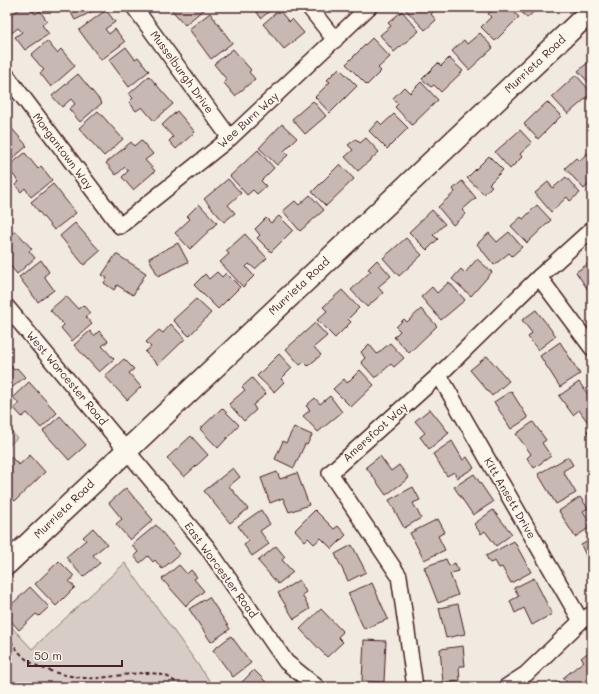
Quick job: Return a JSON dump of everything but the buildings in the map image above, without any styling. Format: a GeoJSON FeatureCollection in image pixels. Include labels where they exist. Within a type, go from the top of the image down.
{"type":"FeatureCollection","features":[{"type":"Feature","properties":{"kind":"main road","name":"Murrieta Road"},"geometry":{"type":"LineString","coordinates":[[7,564],[592,10]]}},
{"type":"Feature","properties":{"kind":"street","name":"Musselburgh Drive"},"geometry":{"type":"LineString","coordinates":[[134,7],[230,138]]}},
{"type":"Feature","properties":{"kind":"street"},"geometry":{"type":"LineString","coordinates":[[309,7],[335,40]]}},
{"type":"Feature","properties":{"kind":"street","name":"Wee Burn Way"},"geometry":{"type":"LineString","coordinates":[[120,226],[230,138],[369,7]]}},
{"type":"Feature","properties":{"kind":"street","name":"Morgantown Way"},"geometry":{"type":"LineString","coordinates":[[7,76],[120,226]]}},
{"type":"Feature","properties":{"kind":"street","name":"Amersfoot Way"},"geometry":{"type":"LineString","coordinates":[[415,687],[399,576],[330,473],[439,375],[539,277],[592,229]]}},
{"type":"Feature","properties":{"kind":"street"},"geometry":{"type":"LineString","coordinates":[[539,277],[592,348]]}},
{"type":"Feature","properties":{"kind":"street","name":"West Worcester Road"},"geometry":{"type":"LineString","coordinates":[[7,307],[127,449]]}},
{"type":"Feature","properties":{"kind":"street","name":"Kitt Ansett Drive"},"geometry":{"type":"LineString","coordinates":[[439,375],[587,618]]}},
{"type":"Feature","properties":{"kind":"street","name":"East Worcester Road"},"geometry":{"type":"LineString","coordinates":[[127,449],[207,547],[286,662],[317,687]]}},
{"type":"Feature","properties":{"kind":"street"},"geometry":{"type":"LineString","coordinates":[[506,687],[526,674],[587,618]]}},
{"type":"Feature","properties":{"kind":"path"},"geometry":{"type":"LineString","coordinates":[[7,635],[15,648],[26,659],[64,674],[86,678],[106,678],[130,673],[154,674],[167,677],[179,687]]}},
{"type":"Feature","properties":{"kind":"shaded area"},"geometry":{"type":"Polygon","coordinates":[[[7,426],[17,438],[7,447],[7,426]]]}},
{"type":"Feature","properties":{"kind":"shaded area"},"geometry":{"type":"Polygon","coordinates":[[[125,563],[214,687],[7,687],[7,622],[32,649],[125,563]]]}}]}
